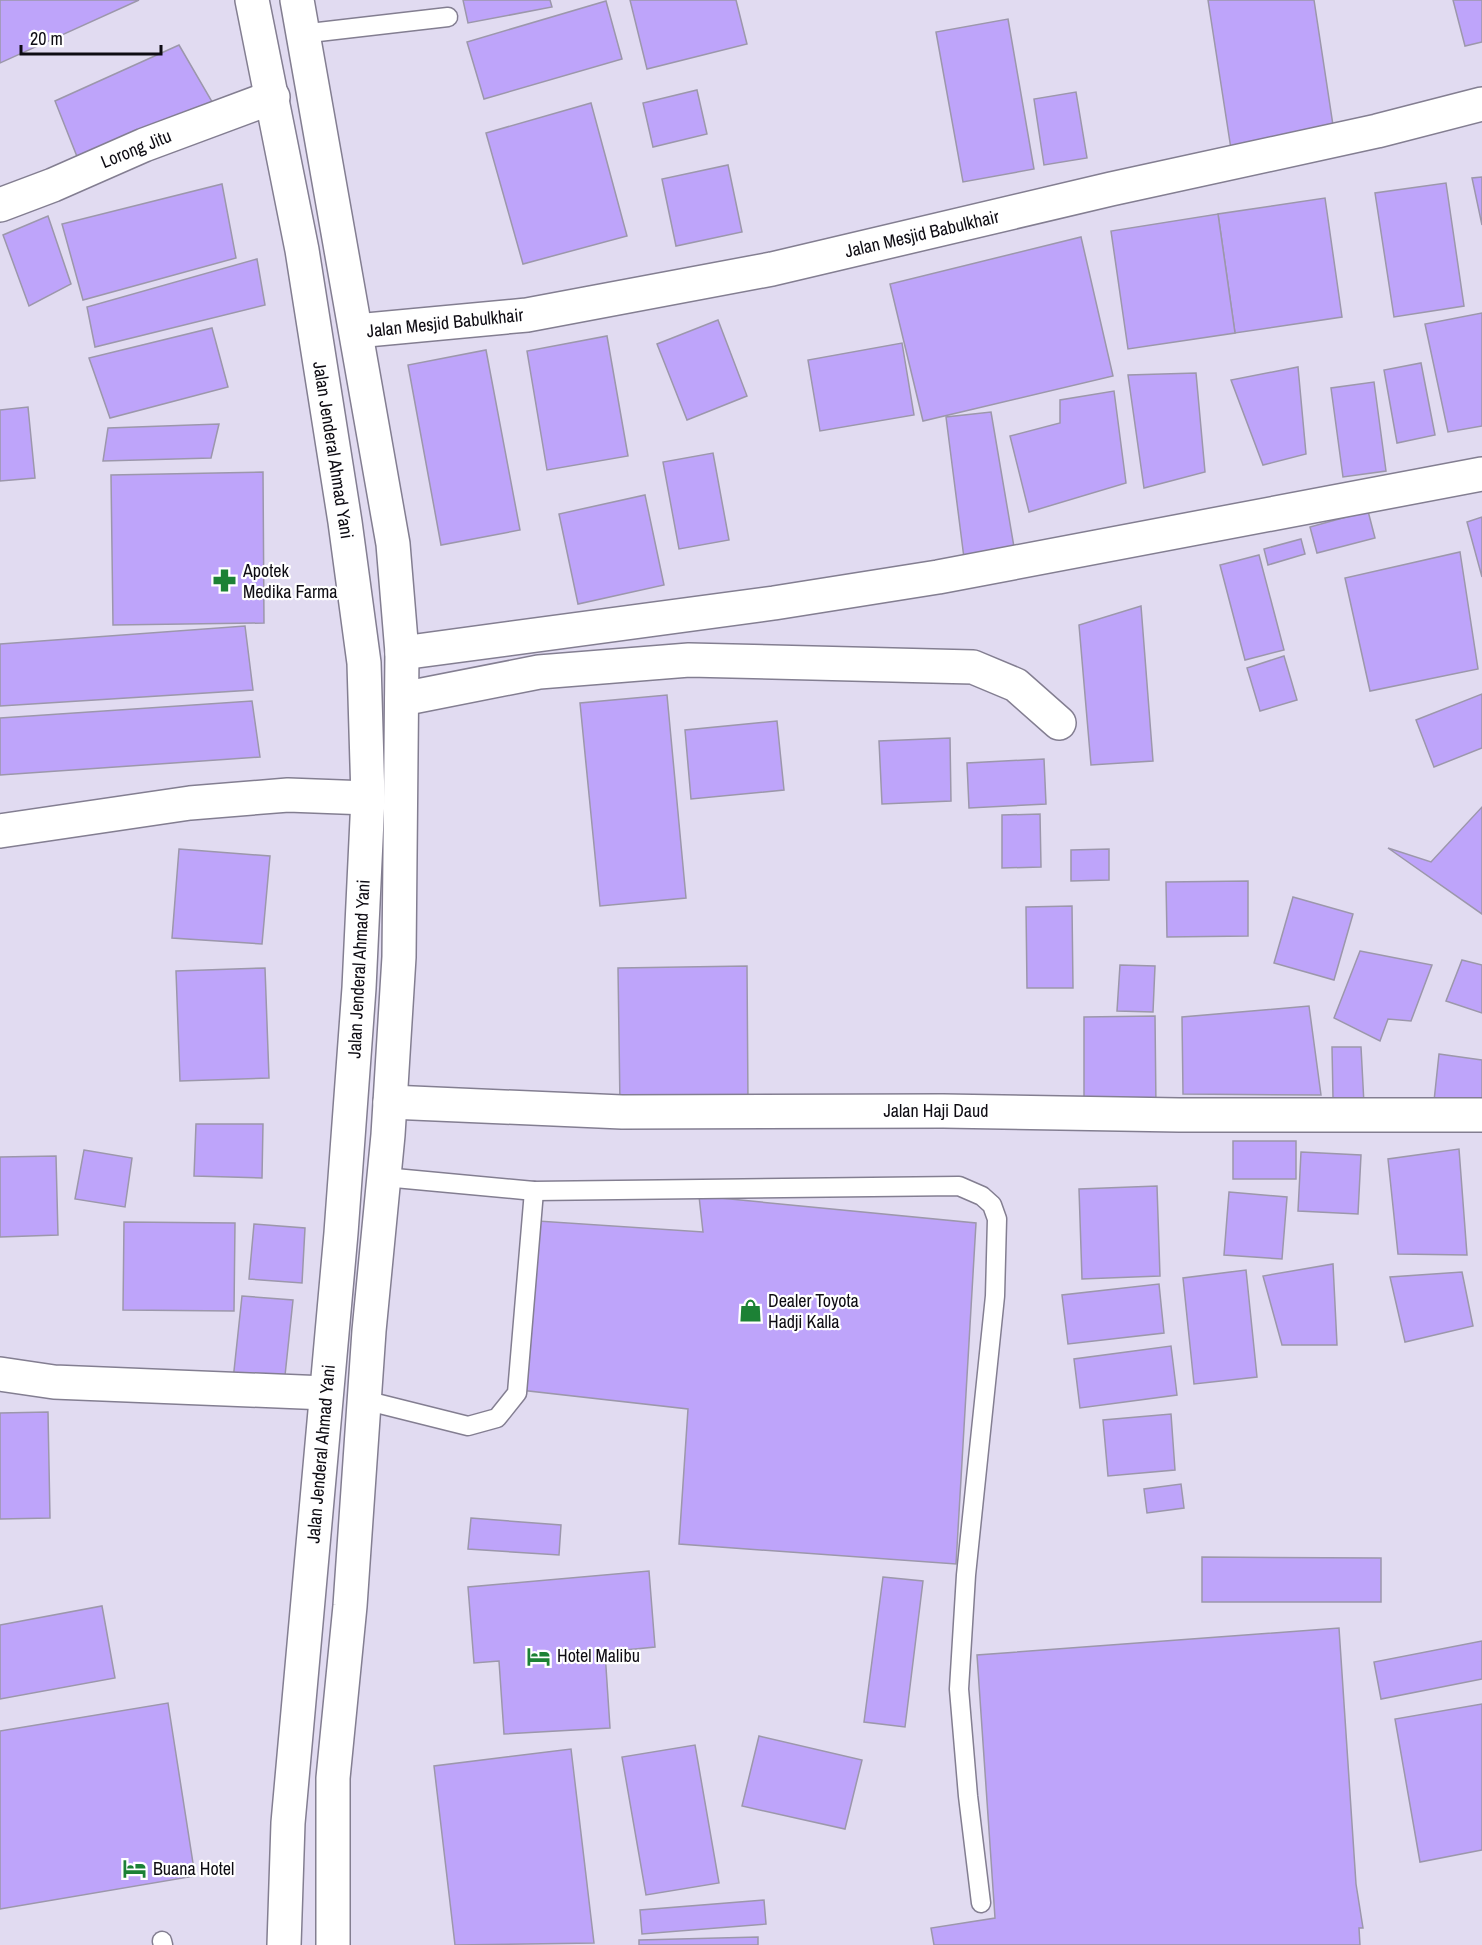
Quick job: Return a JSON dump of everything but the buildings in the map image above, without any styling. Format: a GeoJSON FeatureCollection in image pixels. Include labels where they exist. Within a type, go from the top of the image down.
{"type":"FeatureCollection","features":[{"type":"Feature","properties":{"kind":"main road","name":"Jalan Jenderal Ahmad Yani"},"geometry":{"type":"LineString","coordinates":[[252,0],[302,250],[345,522],[364,663],[368,798],[359,988],[341,1233],[288,1823],[284,1945]]}},
{"type":"Feature","properties":{"kind":"main road","name":"Jalan Jenderal Ahmad Yani"},"geometry":{"type":"LineString","coordinates":[[297,0],[301,34],[393,544],[402,653],[399,957],[390,1102],[364,1400],[350,1606],[333,1778],[333,1945]]}},
{"type":"Feature","properties":{"kind":"main road","name":"Lorong Jitu"},"geometry":{"type":"LineString","coordinates":[[0,205],[144,145],[273,96]]}},
{"type":"Feature","properties":{"kind":"main road","name":"Jalan Mesjid Babulkhair"},"geometry":{"type":"LineString","coordinates":[[356,331],[527,315],[772,269],[1111,189],[1377,131],[1482,104]]}},
{"type":"Feature","properties":{"kind":"main road"},"geometry":{"type":"LineString","coordinates":[[402,653],[774,603],[938,577],[1482,474]]}},
{"type":"Feature","properties":{"kind":"main road"},"geometry":{"type":"LineString","coordinates":[[402,699],[539,672],[690,660],[973,667],[1016,685],[1059,723]]}},
{"type":"Feature","properties":{"kind":"main road"},"geometry":{"type":"LineString","coordinates":[[0,831],[190,803],[288,795],[368,798]]}},
{"type":"Feature","properties":{"kind":"main road","name":"Jalan Haji Daud"},"geometry":{"type":"LineString","coordinates":[[390,1102],[622,1112],[943,1111],[1179,1115],[1482,1115]]}},
{"type":"Feature","properties":{"kind":"main road"},"geometry":{"type":"LineString","coordinates":[[341,1233],[378,1234]]}},
{"type":"Feature","properties":{"kind":"main road"},"geometry":{"type":"LineString","coordinates":[[0,1374],[54,1382],[326,1393]]}},
{"type":"Feature","properties":{"kind":"lane"},"geometry":{"type":"LineString","coordinates":[[301,34],[448,17]]}},
{"type":"Feature","properties":{"kind":"lane"},"geometry":{"type":"LineString","coordinates":[[384,1177],[534,1191],[959,1186],[982,1196],[992,1205],[997,1219],[995,1296],[966,1575],[959,1689],[968,1796],[981,1903]]}},
{"type":"Feature","properties":{"kind":"lane"},"geometry":{"type":"LineString","coordinates":[[364,1400],[468,1426],[497,1418],[517,1393],[534,1191]]}},
{"type":"Feature","properties":{"kind":"place","name":"Apotek Medika Farma"},"geometry":{"type":"Point","coordinates":[225,581]}},
{"type":"Feature","properties":{"kind":"place","name":"Dealer Toyota Hadji Kalla"},"geometry":{"type":"Point","coordinates":[750,1311]}},
{"type":"Feature","properties":{"kind":"place","name":"Hotel Malibu"},"geometry":{"type":"Point","coordinates":[539,1656]}},
{"type":"Feature","properties":{"kind":"place","name":"Buana Hotel"},"geometry":{"type":"Point","coordinates":[135,1869]}}]}
